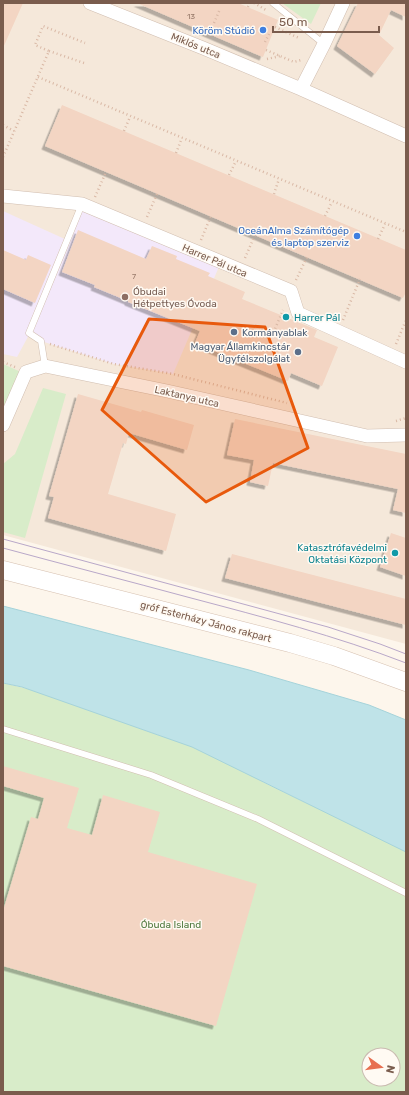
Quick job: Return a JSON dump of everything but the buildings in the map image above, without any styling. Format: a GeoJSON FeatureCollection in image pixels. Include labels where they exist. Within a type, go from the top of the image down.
{"type":"FeatureCollection","features":[{"type":"Feature","properties":{"kind":"main road","name":"gróf Esterházy János rakpart"},"geometry":{"type":"LineString","coordinates":[[3,570],[290,643],[334,656],[406,682]]}},
{"type":"Feature","properties":{"kind":"street","name":"Miklós utca"},"geometry":{"type":"LineString","coordinates":[[90,3],[301,89],[406,136]]}},
{"type":"Feature","properties":{"kind":"street"},"geometry":{"type":"LineString","coordinates":[[301,89],[324,44],[342,3]]}},
{"type":"Feature","properties":{"kind":"street","name":"Harrer Pál utca"},"geometry":{"type":"LineString","coordinates":[[3,196],[86,206],[142,229],[291,291],[298,313],[406,362]]}},
{"type":"Feature","properties":{"kind":"street","name":"Laktanya utca"},"geometry":{"type":"LineString","coordinates":[[3,424],[26,372],[45,366],[167,391],[367,436],[406,435]]}},
{"type":"Feature","properties":{"kind":"lane"},"geometry":{"type":"LineString","coordinates":[[273,3],[324,44]]}},
{"type":"Feature","properties":{"kind":"lane"},"geometry":{"type":"LineString","coordinates":[[45,366],[41,341],[30,333],[86,206]]}},
{"type":"Feature","properties":{"kind":"lane"},"geometry":{"type":"LineString","coordinates":[[3,729],[151,775],[258,819],[406,893]]}},
{"type":"Feature","properties":{"kind":"path"},"geometry":{"type":"LineString","coordinates":[[248,7],[250,3]]}},
{"type":"Feature","properties":{"kind":"path"},"geometry":{"type":"LineString","coordinates":[[214,23],[220,9]]}},
{"type":"Feature","properties":{"kind":"path"},"geometry":{"type":"LineString","coordinates":[[84,63],[35,45],[43,26],[85,43]]}},
{"type":"Feature","properties":{"kind":"path"},"geometry":{"type":"LineString","coordinates":[[275,27],[303,40]]}},
{"type":"Feature","properties":{"kind":"path"},"geometry":{"type":"LineString","coordinates":[[265,42],[270,32]]}},
{"type":"Feature","properties":{"kind":"path"},"geometry":{"type":"LineString","coordinates":[[266,50],[294,62],[302,59]]}},
{"type":"Feature","properties":{"kind":"path"},"geometry":{"type":"LineString","coordinates":[[3,157],[49,51]]}},
{"type":"Feature","properties":{"kind":"path"},"geometry":{"type":"LineString","coordinates":[[38,78],[406,232]]}},
{"type":"Feature","properties":{"kind":"path"},"geometry":{"type":"LineString","coordinates":[[124,131],[130,117]]}},
{"type":"Feature","properties":{"kind":"path"},"geometry":{"type":"LineString","coordinates":[[3,125],[14,130]]}},
{"type":"Feature","properties":{"kind":"path"},"geometry":{"type":"LineString","coordinates":[[176,153],[182,138]]}},
{"type":"Feature","properties":{"kind":"path"},"geometry":{"type":"LineString","coordinates":[[229,175],[236,161]]}},
{"type":"Feature","properties":{"kind":"path"},"geometry":{"type":"LineString","coordinates":[[86,206],[106,172]]}},
{"type":"Feature","properties":{"kind":"path"},"geometry":{"type":"LineString","coordinates":[[274,194],[279,179]]}},
{"type":"Feature","properties":{"kind":"path"},"geometry":{"type":"LineString","coordinates":[[142,229],[158,194]]}},
{"type":"Feature","properties":{"kind":"path"},"geometry":{"type":"LineString","coordinates":[[325,216],[332,202]]}},
{"type":"Feature","properties":{"kind":"path"},"geometry":{"type":"LineString","coordinates":[[195,251],[211,216]]}},
{"type":"Feature","properties":{"kind":"path"},"geometry":{"type":"LineString","coordinates":[[378,239],[385,224]]}},
{"type":"Feature","properties":{"kind":"path"},"geometry":{"type":"LineString","coordinates":[[240,270],[255,235]]}},
{"type":"Feature","properties":{"kind":"path"},"geometry":{"type":"LineString","coordinates":[[338,332],[360,280]]}},
{"type":"Feature","properties":{"kind":"path"},"geometry":{"type":"LineString","coordinates":[[391,355],[406,320]]}},
{"type":"Feature","properties":{"kind":"path"},"geometry":{"type":"LineString","coordinates":[[41,341],[114,364],[173,374],[288,403]]}},
{"type":"Feature","properties":{"kind":"path"},"geometry":{"type":"LineString","coordinates":[[393,421],[406,418]]}},
{"type":"Feature","properties":{"kind":"highlighted area"},"geometry":{"type":"Polygon","coordinates":[[[149,319],[265,327],[308,448],[206,502],[102,410],[149,319]]]}},
{"type":"Feature","properties":{"kind":"shaded area"},"geometry":{"type":"Polygon","coordinates":[[[3,3],[406,3],[406,644],[3,535],[3,3]]]}},
{"type":"Feature","properties":{"kind":"shaded area","name":"Óbudai Hétpettyes Óvoda"},"geometry":{"type":"Polygon","coordinates":[[[82,204],[221,262],[173,374],[114,364],[41,341],[30,333],[17,357],[3,354],[3,211],[67,240],[82,204]]]}},
{"type":"Feature","properties":{"kind":"green space"},"geometry":{"type":"Polygon","coordinates":[[[282,3],[321,3],[311,24],[282,3]]]}},
{"type":"Feature","properties":{"kind":"green space"},"geometry":{"type":"Polygon","coordinates":[[[3,364],[21,372],[3,411],[3,364]]]}},
{"type":"Feature","properties":{"kind":"green space"},"geometry":{"type":"Polygon","coordinates":[[[43,388],[66,394],[25,538],[3,532],[3,464],[15,454],[43,388]]]}},
{"type":"Feature","properties":{"kind":"green space","name":"Óbuda Island"},"geometry":{"type":"Polygon","coordinates":[[[3,683],[113,709],[136,727],[164,737],[194,740],[263,782],[304,802],[406,841],[406,1092],[3,1092],[3,683]]]}},
{"type":"Feature","properties":{"kind":"water"},"geometry":{"type":"Polygon","coordinates":[[[3,606],[249,670],[369,705],[406,720],[406,852],[192,747],[22,687],[3,683],[3,606]]]}},
{"type":"Feature","properties":{"kind":"tram line"},"geometry":{"type":"LineString","coordinates":[[3,539],[328,627],[406,654]]}},
{"type":"Feature","properties":{"kind":"tram line"},"geometry":{"type":"LineString","coordinates":[[3,548],[245,612],[353,644],[406,663]]}},
{"type":"Feature","properties":{"kind":"place","name":"Köröm Stúdió"},"geometry":{"type":"Point","coordinates":[263,30]}},
{"type":"Feature","properties":{"kind":"place","name":"OceánAlma Számítógép és laptop szerviz"},"geometry":{"type":"Point","coordinates":[357,236]}},
{"type":"Feature","properties":{"kind":"place","name":"Óbudai Hétpettyes Óvoda"},"geometry":{"type":"Point","coordinates":[125,297]}},
{"type":"Feature","properties":{"kind":"place","name":"Harrer Pál"},"geometry":{"type":"Point","coordinates":[286,317]}},
{"type":"Feature","properties":{"kind":"place","name":"Kormányablak"},"geometry":{"type":"Point","coordinates":[234,332]}},
{"type":"Feature","properties":{"kind":"place","name":"Magyar Államkincstár Ügyfélszolgálat"},"geometry":{"type":"Point","coordinates":[298,352]}},
{"type":"Feature","properties":{"kind":"place","name":"Katasztrófavédelmi Oktatási Központ"},"geometry":{"type":"Point","coordinates":[395,553]}}]}
